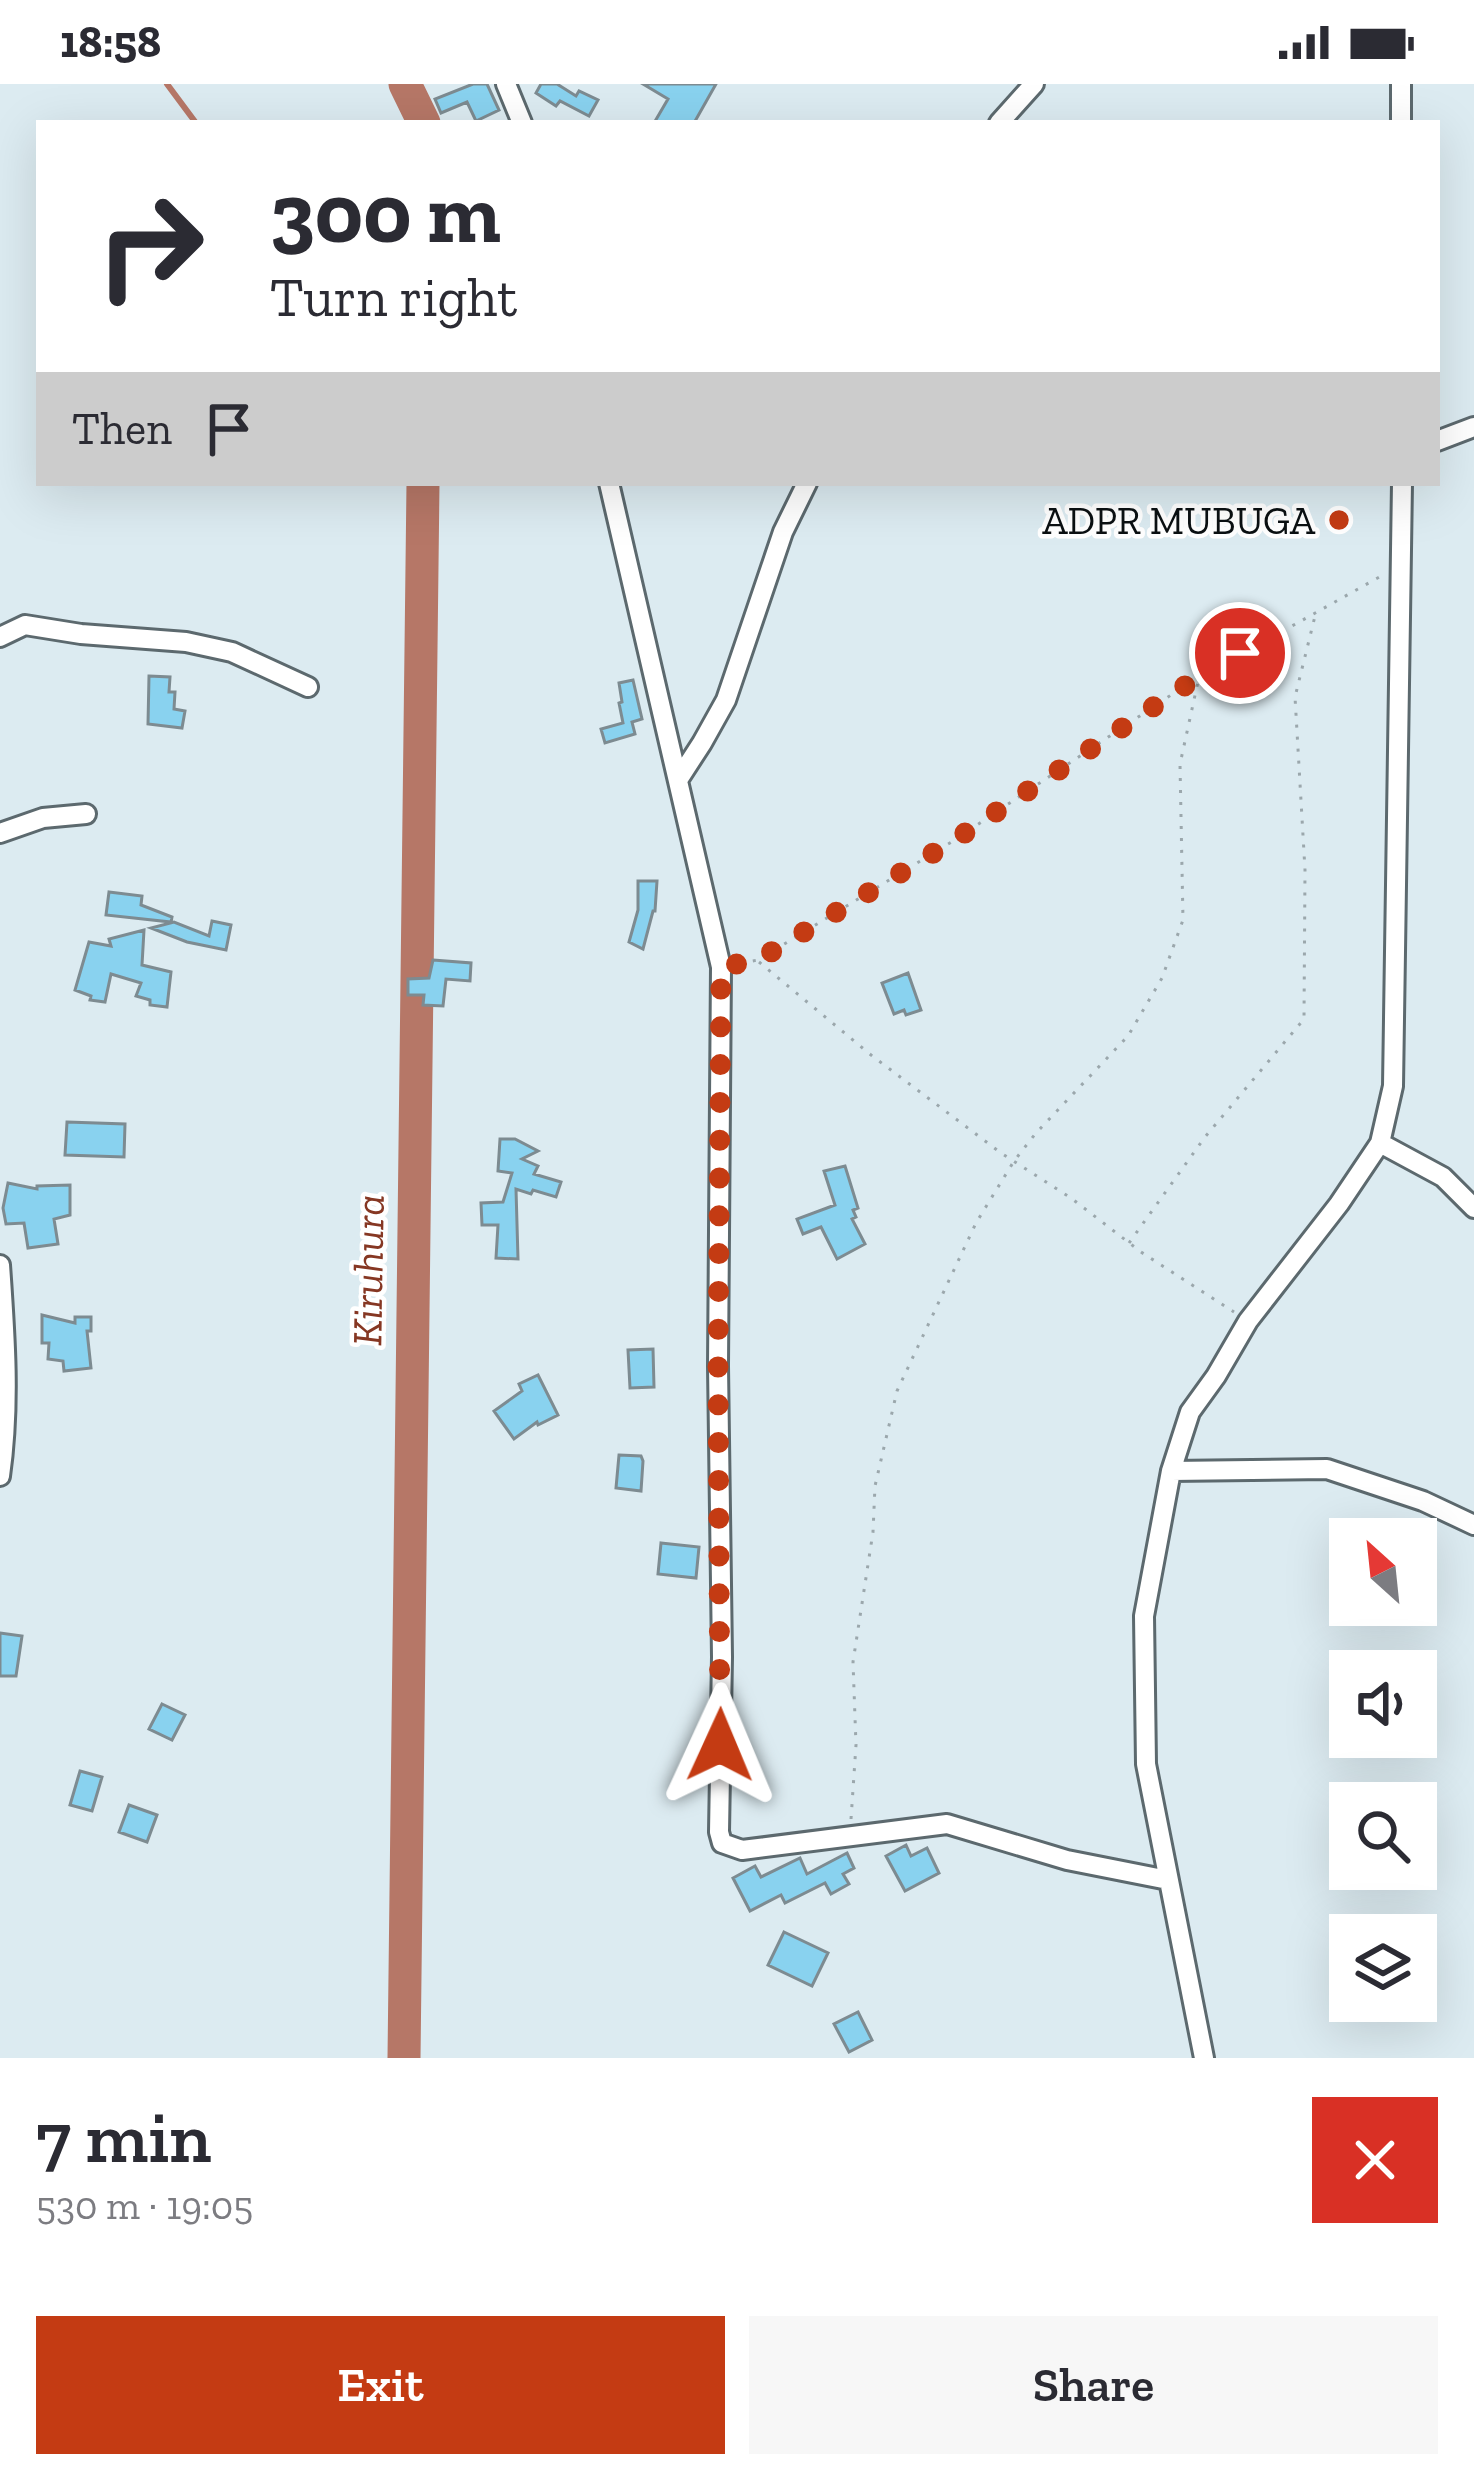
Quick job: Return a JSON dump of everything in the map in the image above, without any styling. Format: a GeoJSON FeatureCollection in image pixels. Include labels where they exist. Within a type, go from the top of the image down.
{"type":"FeatureCollection","features":[{"type":"Feature","properties":{"kind":"street"},"geometry":{"type":"LineString","coordinates":[[506,84],[521,120]]}},
{"type":"Feature","properties":{"kind":"street"},"geometry":{"type":"LineString","coordinates":[[1002,120],[1034,84]]}},
{"type":"Feature","properties":{"kind":"street"},"geometry":{"type":"LineString","coordinates":[[1400,84],[1401,120]]}},
{"type":"Feature","properties":{"kind":"street"},"geometry":{"type":"LineString","coordinates":[[1440,440],[1474,427]]}},
{"type":"Feature","properties":{"kind":"street"},"geometry":{"type":"LineString","coordinates":[[610,486],[721,967],[722,1843],[742,1850],[947,1824],[1067,1860],[1168,1880]]}},
{"type":"Feature","properties":{"kind":"street"},"geometry":{"type":"LineString","coordinates":[[678,780],[726,700],[783,532],[806,486]]}},
{"type":"Feature","properties":{"kind":"street"},"geometry":{"type":"LineString","coordinates":[[1204,2058],[1146,1763],[1144,1616],[1171,1471],[1190,1412],[1248,1321],[1380,1143],[1393,1085],[1402,486]]}},
{"type":"Feature","properties":{"kind":"street"},"geometry":{"type":"LineString","coordinates":[[0,637],[25,625],[186,642],[232,652],[308,687]]}},
{"type":"Feature","properties":{"kind":"street"},"geometry":{"type":"LineString","coordinates":[[0,833],[44,818],[86,814]]}},
{"type":"Feature","properties":{"kind":"street"},"geometry":{"type":"LineString","coordinates":[[1380,1143],[1442,1177],[1474,1208]]}},
{"type":"Feature","properties":{"kind":"street"},"geometry":{"type":"LineString","coordinates":[[0,1265],[6,1352],[0,1475]]}},
{"type":"Feature","properties":{"kind":"street"},"geometry":{"type":"LineString","coordinates":[[1171,1471],[1328,1469],[1424,1501],[1474,1525]]}},
{"type":"Feature","properties":{"kind":"path"},"geometry":{"type":"LineString","coordinates":[[721,967],[758,960],[953,841],[1199,677],[1400,566]]}},
{"type":"Feature","properties":{"kind":"path"},"geometry":{"type":"LineString","coordinates":[[1129,1243],[1205,1137],[1304,1019],[1306,870],[1294,697],[1316,610]]}},
{"type":"Feature","properties":{"kind":"path"},"geometry":{"type":"LineString","coordinates":[[850,1837],[856,1745],[853,1662],[873,1532],[875,1486],[897,1391],[976,1222],[1014,1161],[1128,1036],[1162,978],[1183,920],[1180,764],[1199,677]]}},
{"type":"Feature","properties":{"kind":"path"},"geometry":{"type":"LineString","coordinates":[[758,960],[871,1055],[1014,1161],[1248,1321]]}},
{"type":"Feature","properties":{"kind":"building"},"geometry":{"type":"Polygon","coordinates":[[[473,84],[487,84],[499,110],[476,120],[467,102],[441,113],[435,99],[473,84]]]}},
{"type":"Feature","properties":{"kind":"building"},"geometry":{"type":"Polygon","coordinates":[[[541,84],[557,84],[576,96],[579,91],[598,100],[589,116],[560,101],[556,106],[536,93],[541,84]]]}},
{"type":"Feature","properties":{"kind":"building"},"geometry":{"type":"Polygon","coordinates":[[[643,84],[716,84],[696,120],[656,120],[668,99],[643,84]]]}},
{"type":"Feature","properties":{"kind":"building"},"geometry":{"type":"Polygon","coordinates":[[[149,676],[170,677],[174,709],[185,711],[182,728],[148,724],[149,676]]]}},
{"type":"Feature","properties":{"kind":"building"},"geometry":{"type":"Polygon","coordinates":[[[633,680],[642,719],[632,722],[635,734],[605,743],[601,729],[623,723],[619,683],[633,680]]]}},
{"type":"Feature","properties":{"kind":"building"},"geometry":{"type":"Polygon","coordinates":[[[638,881],[657,881],[655,911],[643,949],[629,942],[638,910],[638,881]]]}},
{"type":"Feature","properties":{"kind":"building"},"geometry":{"type":"Polygon","coordinates":[[[109,892],[142,896],[141,905],[172,917],[171,922],[106,915],[109,892]]]}},
{"type":"Feature","properties":{"kind":"building"},"geometry":{"type":"Polygon","coordinates":[[[212,921],[231,925],[226,950],[151,928],[174,922],[209,936],[212,921]]]}},
{"type":"Feature","properties":{"kind":"building"},"geometry":{"type":"Polygon","coordinates":[[[144,930],[142,965],[171,972],[167,1007],[150,1005],[150,1000],[136,996],[141,983],[111,974],[105,1002],[90,1000],[91,996],[75,990],[89,942],[111,946],[109,939],[144,930]]]}},
{"type":"Feature","properties":{"kind":"building"},"geometry":{"type":"Polygon","coordinates":[[[433,960],[471,963],[470,981],[446,979],[443,1006],[423,1005],[424,995],[408,995],[408,979],[429,978],[433,960]]]}},
{"type":"Feature","properties":{"kind":"building"},"geometry":{"type":"Polygon","coordinates":[[[908,973],[921,1010],[894,1014],[882,983],[908,973]]]}},
{"type":"Feature","properties":{"kind":"building"},"geometry":{"type":"Polygon","coordinates":[[[67,1122],[125,1124],[124,1157],[65,1155],[67,1122]]]}},
{"type":"Feature","properties":{"kind":"building"},"geometry":{"type":"Polygon","coordinates":[[[500,1139],[515,1139],[538,1151],[522,1159],[538,1166],[534,1174],[561,1182],[556,1197],[516,1189],[518,1259],[496,1258],[498,1225],[482,1225],[481,1203],[503,1202],[512,1173],[498,1171],[500,1139]]]}},
{"type":"Feature","properties":{"kind":"building"},"geometry":{"type":"Polygon","coordinates":[[[845,1166],[858,1208],[852,1219],[865,1244],[837,1259],[821,1227],[803,1234],[797,1219],[835,1205],[824,1171],[845,1166]]]}},
{"type":"Feature","properties":{"kind":"building"},"geometry":{"type":"Polygon","coordinates":[[[8,1183],[37,1189],[70,1185],[70,1215],[54,1219],[58,1244],[28,1248],[24,1223],[6,1224],[3,1208],[8,1183]]]}},
{"type":"Feature","properties":{"kind":"building"},"geometry":{"type":"Polygon","coordinates":[[[42,1315],[75,1323],[75,1317],[91,1317],[91,1331],[87,1331],[91,1368],[64,1371],[63,1361],[48,1359],[49,1343],[42,1343],[42,1315]]]}},
{"type":"Feature","properties":{"kind":"building"},"geometry":{"type":"Polygon","coordinates":[[[653,1349],[654,1387],[630,1388],[628,1350],[653,1349]]]}},
{"type":"Feature","properties":{"kind":"building"},"geometry":{"type":"Polygon","coordinates":[[[538,1375],[558,1415],[537,1422],[514,1439],[494,1411],[522,1391],[519,1384],[538,1375]]]}},
{"type":"Feature","properties":{"kind":"building"},"geometry":{"type":"Polygon","coordinates":[[[619,1455],[641,1456],[641,1491],[616,1488],[619,1455]]]}},
{"type":"Feature","properties":{"kind":"building"},"geometry":{"type":"Polygon","coordinates":[[[661,1543],[699,1547],[696,1578],[658,1574],[661,1543]]]}},
{"type":"Feature","properties":{"kind":"building"},"geometry":{"type":"Polygon","coordinates":[[[0,1633],[22,1636],[16,1676],[0,1676],[0,1633]]]}},
{"type":"Feature","properties":{"kind":"building"},"geometry":{"type":"Polygon","coordinates":[[[162,1704],[185,1715],[172,1740],[149,1729],[162,1704]]]}},
{"type":"Feature","properties":{"kind":"building"},"geometry":{"type":"Polygon","coordinates":[[[80,1771],[102,1777],[92,1811],[70,1805],[80,1771]]]}},
{"type":"Feature","properties":{"kind":"building"},"geometry":{"type":"Polygon","coordinates":[[[129,1805],[157,1815],[147,1842],[119,1832],[129,1805]]]}},
{"type":"Feature","properties":{"kind":"building"},"geometry":{"type":"Polygon","coordinates":[[[906,1845],[911,1856],[927,1848],[939,1873],[905,1891],[886,1856],[906,1845]]]}},
{"type":"Feature","properties":{"kind":"building"},"geometry":{"type":"Polygon","coordinates":[[[847,1853],[854,1868],[843,1874],[849,1884],[831,1894],[825,1883],[785,1903],[781,1895],[750,1911],[733,1878],[755,1866],[761,1877],[800,1858],[807,1874],[847,1853]]]}},
{"type":"Feature","properties":{"kind":"building"},"geometry":{"type":"Polygon","coordinates":[[[784,1932],[828,1953],[812,1986],[768,1965],[784,1932]]]}},
{"type":"Feature","properties":{"kind":"building"},"geometry":{"type":"Polygon","coordinates":[[[858,2012],[872,2040],[849,2052],[834,2024],[858,2012]]]}},
{"type":"Feature","properties":{"kind":"waterway"},"geometry":{"type":"LineString","coordinates":[[167,84],[194,120]]}},
{"type":"Feature","properties":{"kind":"waterway","name":"Kiruhura"},"geometry":{"type":"LineString","coordinates":[[405,84],[423,120]]}},
{"type":"Feature","properties":{"kind":"waterway","name":"Kiruhura"},"geometry":{"type":"LineString","coordinates":[[404,2058],[423,486]]}},
{"type":"Feature","properties":{"kind":"place","name":"ADPR MUBUGA"},"geometry":{"type":"Point","coordinates":[1339,520]}},
{"type":"Feature","properties":{"kind":"route"},"geometry":{"type":"LineString","coordinates":[[720,1745],[721,967],[758,960],[953,841],[1240,653]]}}]}
